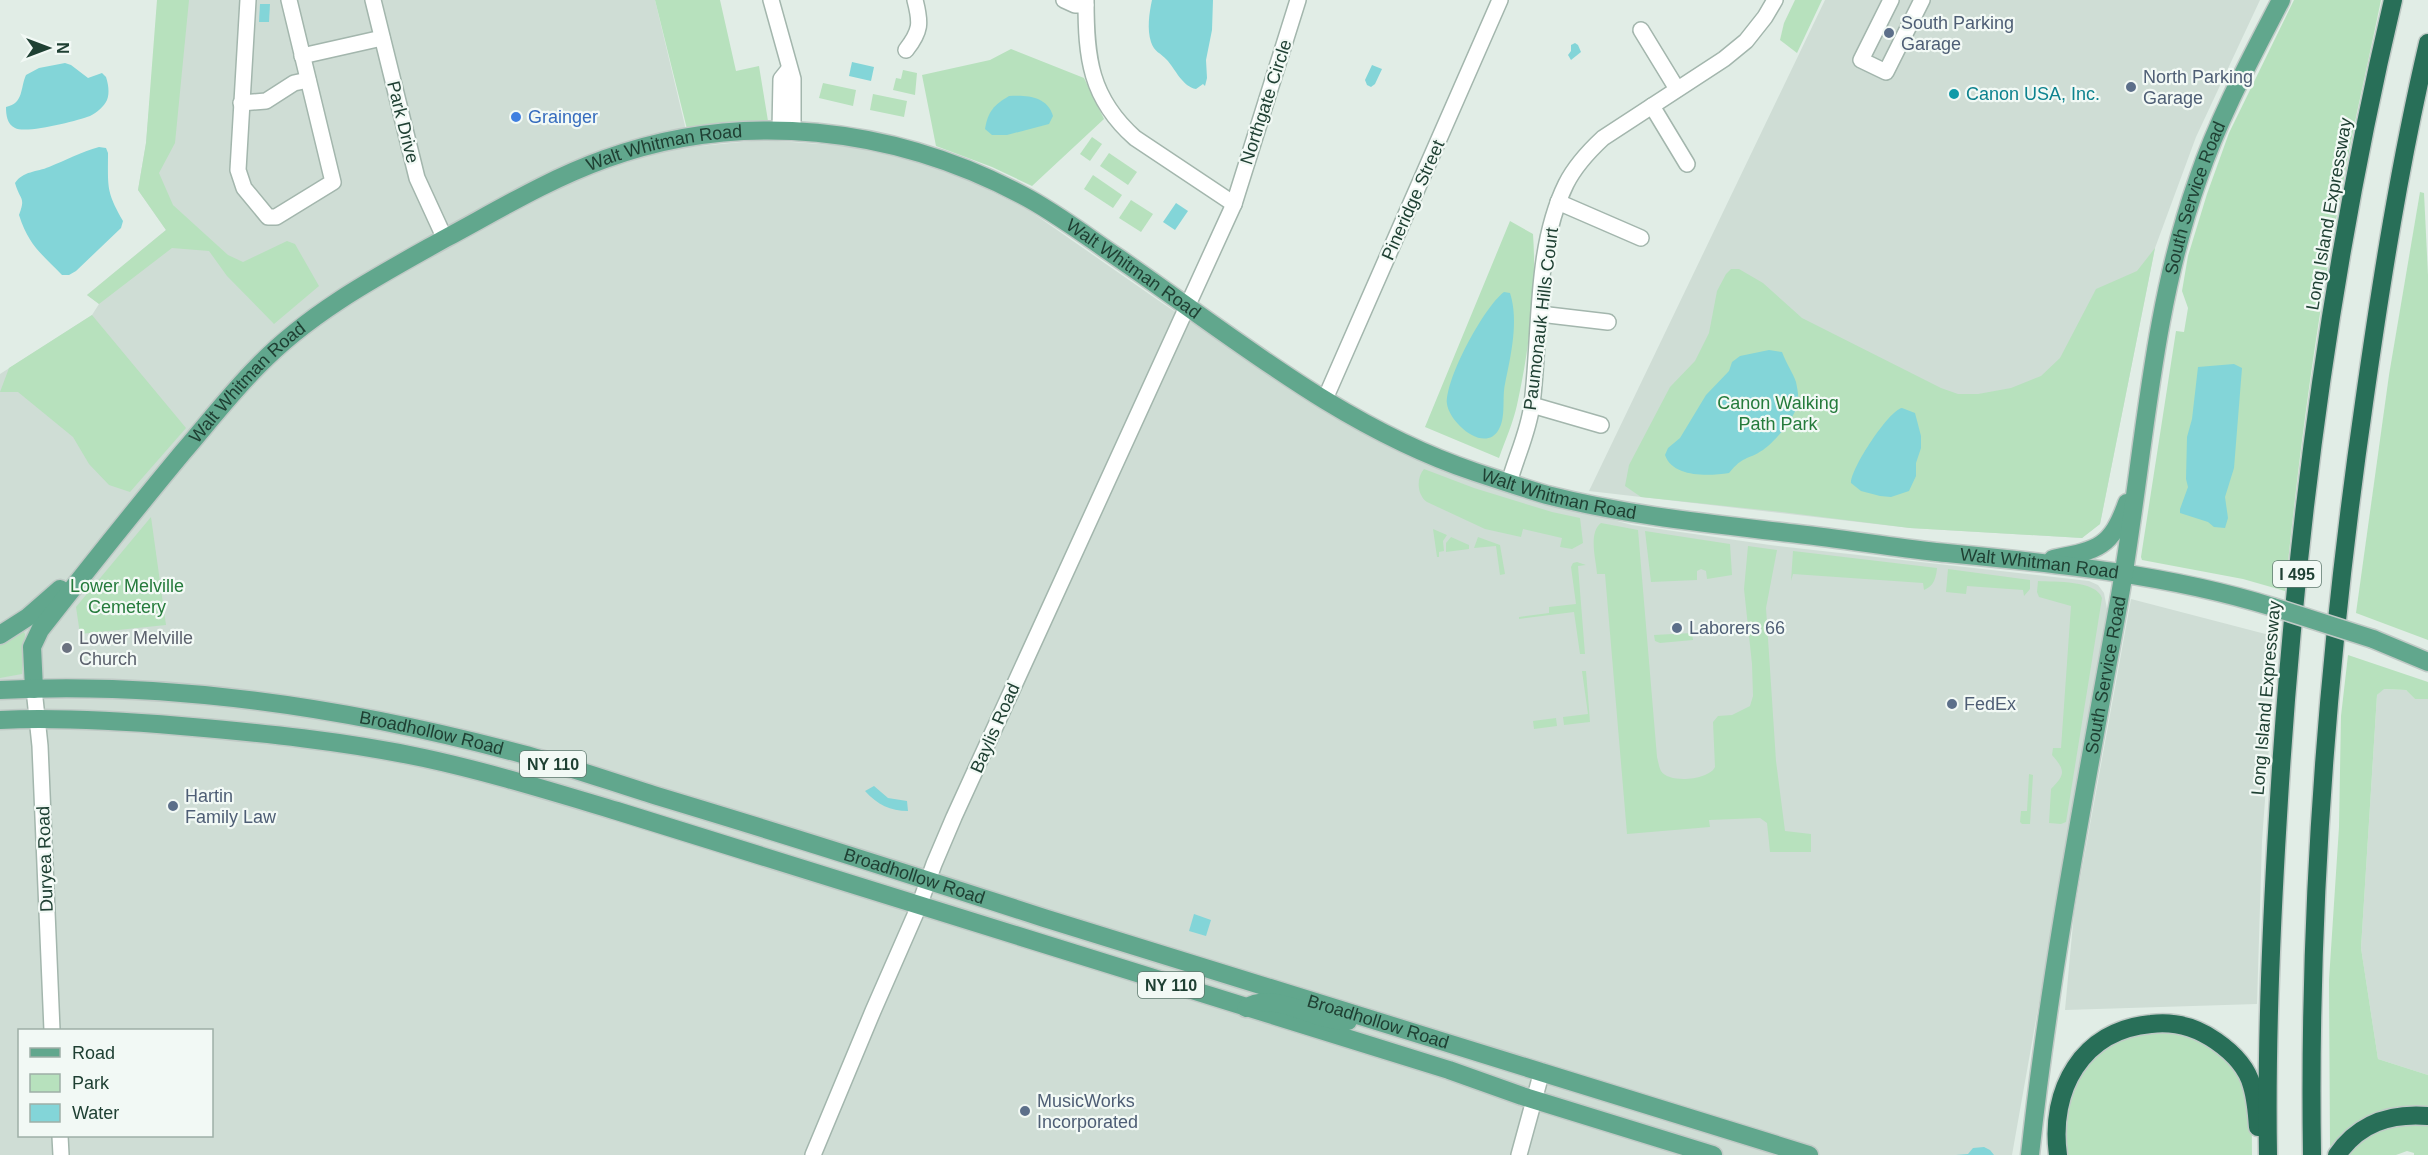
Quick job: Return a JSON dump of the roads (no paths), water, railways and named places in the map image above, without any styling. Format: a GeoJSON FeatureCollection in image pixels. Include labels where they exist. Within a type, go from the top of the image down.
{"type":"FeatureCollection","features":[{"type":"Feature","properties":{"kind":"highway","name":"Long Island Expressway"},"geometry":{"type":"LineString","coordinates":[[2268,1155],[2269,1010],[2274,874],[2295,591],[2330,326],[2393,0]]}},
{"type":"Feature","properties":{"kind":"highway","name":"I 495"},"geometry":{"type":"LineString","coordinates":[[2312,1155],[2313,1011],[2318,877],[2326,734],[2339,595],[2374,333],[2428,43]]}},
{"type":"Feature","properties":{"kind":"highway"},"geometry":{"type":"LineString","coordinates":[[2058,1155],[2056,1140],[2058,1110],[2067,1080],[2081,1058],[2100,1041],[2120,1030],[2139,1025],[2162,1023],[2182,1025],[2205,1033],[2228,1049],[2242,1065],[2252,1085],[2260,1155]]}},
{"type":"Feature","properties":{"kind":"highway"},"geometry":{"type":"LineString","coordinates":[[2337,1155],[2347,1142],[2363,1128],[2383,1118],[2407,1114],[2428,1116]]}},
{"type":"Feature","properties":{"kind":"main road","name":"South Service Road"},"geometry":{"type":"LineString","coordinates":[[2030,1155],[2035,1103],[2071,871],[2123,574],[2155,360],[2170,284],[2198,178],[2220,126],[2281,0]]}},
{"type":"Feature","properties":{"kind":"main road","name":"Walt Whitman Road"},"geometry":{"type":"LineString","coordinates":[[34,688],[32,647],[34,639],[86,571],[224,404],[265,359],[313,318],[346,296],[445,239],[564,176],[629,151],[692,137],[786,130],[847,135],[890,143],[971,169],[1045,209],[1265,361],[1325,399],[1393,438],[1458,466],[1509,483],[1593,505],[1706,524],[2036,562],[2123,574],[2219,592],[2373,639],[2428,662]]}},
{"type":"Feature","properties":{"kind":"main road"},"geometry":{"type":"LineString","coordinates":[[2036,562],[2095,549],[2113,535],[2139,467]]}},
{"type":"Feature","properties":{"kind":"main road"},"geometry":{"type":"LineString","coordinates":[[0,635],[28,617],[68,582],[86,571]]}},
{"type":"Feature","properties":{"kind":"main road","name":"Broadhollow Road"},"geometry":{"type":"LineString","coordinates":[[0,690],[34,688],[167,693],[243,700],[336,713],[525,755],[1115,940],[1279,989],[1365,1019],[1542,1071],[1809,1155]]}},
{"type":"Feature","properties":{"kind":"main road","name":"Broadhollow Road"},"geometry":{"type":"LineString","coordinates":[[0,720],[116,721],[251,732],[423,758],[572,797],[1449,1070],[1713,1155]]}},
{"type":"Feature","properties":{"kind":"main road"},"geometry":{"type":"LineString","coordinates":[[1246,1008],[1259,1002],[1266,1002],[1327,1019],[1345,1022],[1365,1019]]}},
{"type":"Feature","properties":{"kind":"main road"},"geometry":{"type":"LineString","coordinates":[[2021,1155],[2035,1103]]}},
{"type":"Feature","properties":{"kind":"street"},"geometry":{"type":"LineString","coordinates":[[248,0],[238,170],[244,188],[268,217],[276,217],[333,183],[289,0]]}},
{"type":"Feature","properties":{"kind":"street","name":"Park Drive"},"geometry":{"type":"LineString","coordinates":[[373,0],[417,178],[445,239]]}},
{"type":"Feature","properties":{"kind":"street"},"geometry":{"type":"LineString","coordinates":[[771,0],[795,89],[786,130]]}},
{"type":"Feature","properties":{"kind":"street"},"geometry":{"type":"LineString","coordinates":[[906,50],[916,37],[920,18],[915,0]]}},
{"type":"Feature","properties":{"kind":"street"},"geometry":{"type":"LineString","coordinates":[[1064,0],[1075,5],[1086,2],[1087,54],[1092,75],[1107,107],[1136,138],[1234,204]]}},
{"type":"Feature","properties":{"kind":"street","name":"Northgate Circle"},"geometry":{"type":"LineString","coordinates":[[1187,306],[1234,204],[1298,0]]}},
{"type":"Feature","properties":{"kind":"street","name":"Pineridge Street"},"geometry":{"type":"LineString","coordinates":[[1325,399],[1500,0]]}},
{"type":"Feature","properties":{"kind":"street","name":"Paumonauk Hills Court"},"geometry":{"type":"LineString","coordinates":[[1509,483],[1532,405],[1551,225],[1567,182],[1587,154],[1603,138],[1724,59],[1746,41],[1775,0]]}},
{"type":"Feature","properties":{"kind":"street"},"geometry":{"type":"LineString","coordinates":[[1891,0],[1862,60],[1886,72],[1922,0]]}},
{"type":"Feature","properties":{"kind":"street"},"geometry":{"type":"LineString","coordinates":[[1641,30],[1677,89]]}},
{"type":"Feature","properties":{"kind":"street"},"geometry":{"type":"LineString","coordinates":[[301,52],[381,33]]}},
{"type":"Feature","properties":{"kind":"street"},"geometry":{"type":"LineString","coordinates":[[241,103],[266,101],[294,83],[308,80]]}},
{"type":"Feature","properties":{"kind":"street"},"geometry":{"type":"LineString","coordinates":[[1652,106],[1688,164]]}},
{"type":"Feature","properties":{"kind":"street"},"geometry":{"type":"LineString","coordinates":[[1558,202],[1641,238]]}},
{"type":"Feature","properties":{"kind":"street","name":"Baylis Road"},"geometry":{"type":"LineString","coordinates":[[813,1155],[920,906],[928,880],[954,817],[1187,306]]}},
{"type":"Feature","properties":{"kind":"street"},"geometry":{"type":"LineString","coordinates":[[1540,314],[1608,322]]}},
{"type":"Feature","properties":{"kind":"street"},"geometry":{"type":"LineString","coordinates":[[1532,405],[1601,425]]}},
{"type":"Feature","properties":{"kind":"street","name":"Duryea Road"},"geometry":{"type":"LineString","coordinates":[[34,688],[45,856],[52,1029]]}},
{"type":"Feature","properties":{"kind":"street"},"geometry":{"type":"LineString","coordinates":[[1519,1155],[1542,1071]]}},
{"type":"Feature","properties":{"kind":"street"},"geometry":{"type":"LineString","coordinates":[[60,1137],[61,1155]]}},
{"type":"Feature","properties":{"kind":"water"},"geometry":{"type":"Polygon","coordinates":[[[1152,0],[1213,0],[1205,86],[1203,84],[1196,89],[1191,88],[1154,48],[1149,27],[1152,0]]]}},
{"type":"Feature","properties":{"kind":"water"},"geometry":{"type":"Polygon","coordinates":[[[260,4],[270,4],[269,22],[259,22],[260,4]]]}},
{"type":"Feature","properties":{"kind":"water"},"geometry":{"type":"Polygon","coordinates":[[[1575,43],[1581,52],[1571,60],[1568,55],[1571,45],[1575,43]]]}},
{"type":"Feature","properties":{"kind":"water"},"geometry":{"type":"Polygon","coordinates":[[[852,62],[874,67],[871,81],[849,76],[852,62]]]}},
{"type":"Feature","properties":{"kind":"water"},"geometry":{"type":"Polygon","coordinates":[[[65,63],[88,78],[102,73],[106,77],[108,94],[104,105],[90,116],[63,124],[30,129],[12,126],[6,113],[6,107],[19,99],[26,75],[39,68],[65,63]]]}},
{"type":"Feature","properties":{"kind":"water"},"geometry":{"type":"Polygon","coordinates":[[[1372,65],[1382,69],[1375,84],[1371,87],[1365,80],[1372,65]]]}},
{"type":"Feature","properties":{"kind":"water"},"geometry":{"type":"Polygon","coordinates":[[[1009,96],[1036,98],[1046,104],[1053,116],[1049,124],[1007,135],[992,135],[985,129],[990,113],[1009,96]]]}},
{"type":"Feature","properties":{"kind":"water"},"geometry":{"type":"Polygon","coordinates":[[[99,147],[106,148],[108,153],[109,189],[113,203],[123,221],[121,228],[76,271],[69,275],[62,275],[36,248],[27,234],[19,215],[22,201],[15,183],[26,174],[99,147]]]}},
{"type":"Feature","properties":{"kind":"water"},"geometry":{"type":"Polygon","coordinates":[[[1176,203],[1188,211],[1175,230],[1163,222],[1176,203]]]}},
{"type":"Feature","properties":{"kind":"water"},"geometry":{"type":"Polygon","coordinates":[[[1504,292],[1510,293],[1513,304],[1513,338],[1504,389],[1501,424],[1493,436],[1485,439],[1469,433],[1454,419],[1447,404],[1448,393],[1467,344],[1486,312],[1504,292]]]}},
{"type":"Feature","properties":{"kind":"water"},"geometry":{"type":"Polygon","coordinates":[[[1769,350],[1782,352],[1795,379],[1797,407],[1785,428],[1768,446],[1742,461],[1729,473],[1702,475],[1683,472],[1676,468],[1665,455],[1668,448],[1680,438],[1706,395],[1729,371],[1732,362],[1740,356],[1769,350]]]}},
{"type":"Feature","properties":{"kind":"water"},"geometry":{"type":"Polygon","coordinates":[[[2234,364],[2242,368],[2234,468],[2225,497],[2228,518],[2225,528],[2214,527],[2208,522],[2180,513],[2180,509],[2188,487],[2186,479],[2187,437],[2192,419],[2198,367],[2234,364]]]}},
{"type":"Feature","properties":{"kind":"water"},"geometry":{"type":"Polygon","coordinates":[[[1902,408],[1915,413],[1921,436],[1916,476],[1909,491],[1891,497],[1861,491],[1851,483],[1857,465],[1880,429],[1896,411],[1902,408]]]}},
{"type":"Feature","properties":{"kind":"water"},"geometry":{"type":"Polygon","coordinates":[[[874,786],[888,798],[907,801],[908,811],[890,808],[875,800],[865,791],[874,786]]]}},
{"type":"Feature","properties":{"kind":"water"},"geometry":{"type":"Polygon","coordinates":[[[1194,914],[1211,920],[1206,936],[1189,931],[1194,914]]]}},
{"type":"Feature","properties":{"kind":"water"},"geometry":{"type":"Polygon","coordinates":[[[1984,1147],[1994,1155],[1956,1155],[1968,1154],[1973,1148],[1984,1147]]]}},
{"type":"Feature","properties":{"kind":"place","name":"South Parking Garage"},"geometry":{"type":"Point","coordinates":[1889,33]}},
{"type":"Feature","properties":{"kind":"place","name":"North Parking Garage"},"geometry":{"type":"Point","coordinates":[2131,87]}},
{"type":"Feature","properties":{"kind":"place","name":"Canon USA, Inc."},"geometry":{"type":"Point","coordinates":[1954,94]}},
{"type":"Feature","properties":{"kind":"place","name":"Grainger"},"geometry":{"type":"Point","coordinates":[516,117]}},
{"type":"Feature","properties":{"kind":"place","name":"Laborers 66"},"geometry":{"type":"Point","coordinates":[1677,628]}},
{"type":"Feature","properties":{"kind":"place","name":"Lower Melville Church"},"geometry":{"type":"Point","coordinates":[67,648]}},
{"type":"Feature","properties":{"kind":"place","name":"FedEx"},"geometry":{"type":"Point","coordinates":[1952,704]}},
{"type":"Feature","properties":{"kind":"place","name":"Hartin Family Law"},"geometry":{"type":"Point","coordinates":[173,806]}},
{"type":"Feature","properties":{"kind":"place","name":"MusicWorks Incorporated"},"geometry":{"type":"Point","coordinates":[1025,1111]}},
{"type":"Feature","properties":{"kind":"park label","name":"Canon Walking Path Park"},"geometry":{"type":"Point","coordinates":[1778,413]}},
{"type":"Feature","properties":{"kind":"park label","name":"Lower Melville Cemetery"},"geometry":{"type":"Point","coordinates":[127,596]}}]}
